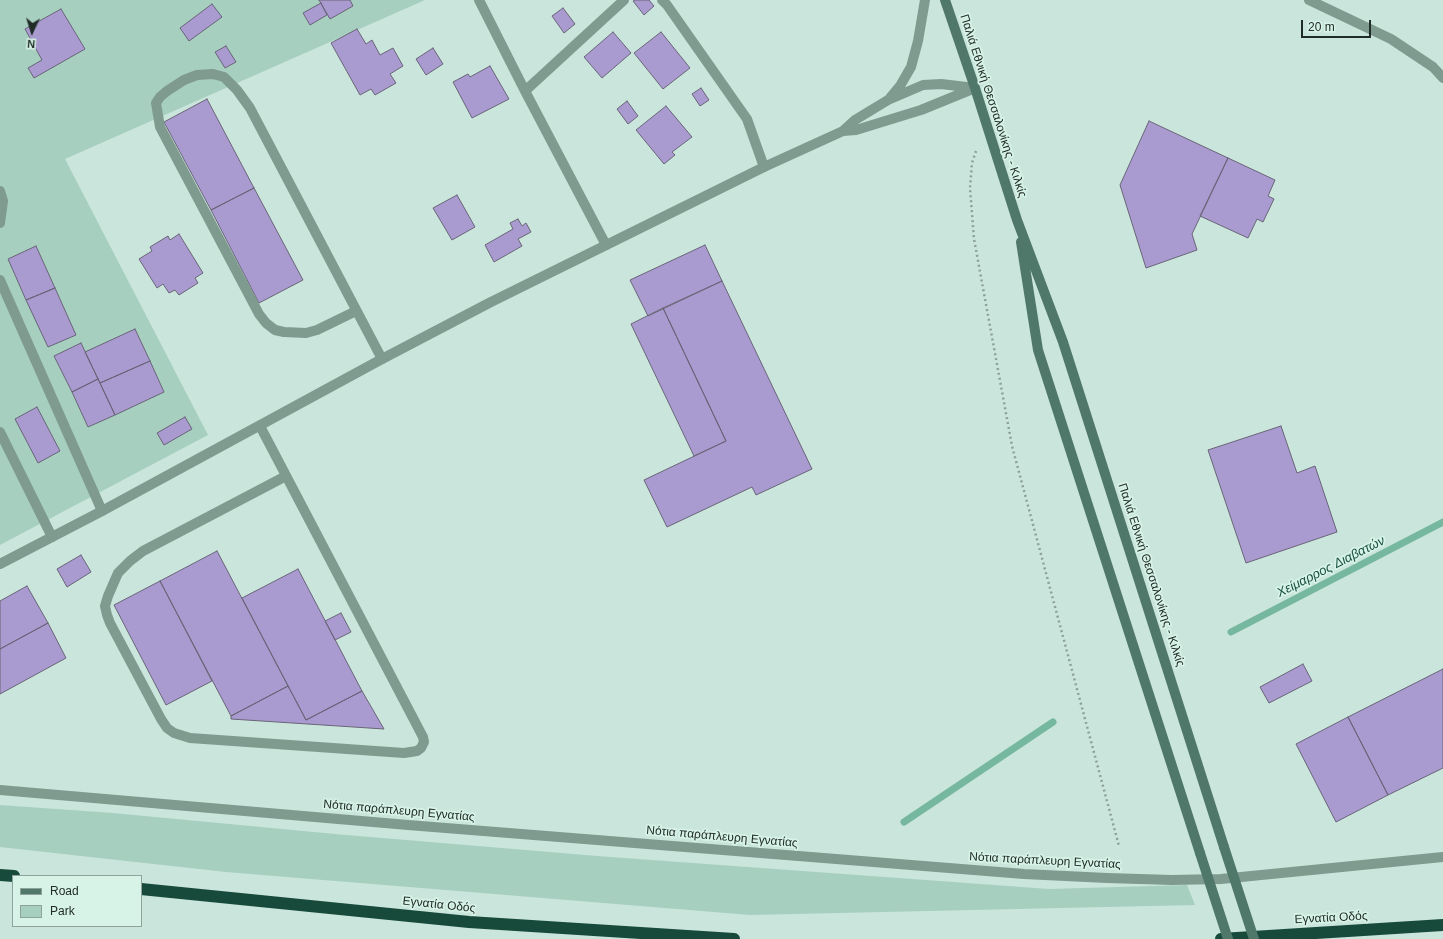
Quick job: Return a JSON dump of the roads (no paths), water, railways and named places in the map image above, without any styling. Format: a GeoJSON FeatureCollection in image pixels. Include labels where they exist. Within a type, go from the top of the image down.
{"type":"FeatureCollection","features":[{"type":"Feature","properties":{"kind":"highway"},"geometry":{"type":"LineString","coordinates":[[0,875],[12,876]]}},
{"type":"Feature","properties":{"kind":"highway","name":"Εγνατία Οδός"},"geometry":{"type":"LineString","coordinates":[[142,889],[469,922],[734,939]]}},
{"type":"Feature","properties":{"kind":"highway","name":"Εγνατία Οδός"},"geometry":{"type":"LineString","coordinates":[[1221,939],[1443,925]]}},
{"type":"Feature","properties":{"kind":"main road","name":"Παλιά Εθνική Θεσσαλονίκης - Κιλκίς"},"geometry":{"type":"LineString","coordinates":[[945,0],[1017,220],[1063,342],[1254,939]]}},
{"type":"Feature","properties":{"kind":"main road","name":"Παλιά Εθνική Θεσσαλονίκης - Κιλκίς"},"geometry":{"type":"LineString","coordinates":[[1017,220],[1038,350],[1228,939]]}},
{"type":"Feature","properties":{"kind":"street"},"geometry":{"type":"LineString","coordinates":[[479,0],[606,245]]}},
{"type":"Feature","properties":{"kind":"street"},"geometry":{"type":"LineString","coordinates":[[525,91],[624,0]]}},
{"type":"Feature","properties":{"kind":"street"},"geometry":{"type":"LineString","coordinates":[[662,0],[747,119],[764,167]]}},
{"type":"Feature","properties":{"kind":"street"},"geometry":{"type":"LineString","coordinates":[[888,100],[900,86],[911,67],[918,41],[925,0]]}},
{"type":"Feature","properties":{"kind":"street"},"geometry":{"type":"LineString","coordinates":[[1309,0],[1391,39],[1433,67],[1443,78]]}},
{"type":"Feature","properties":{"kind":"street"},"geometry":{"type":"LineString","coordinates":[[356,311],[317,330],[306,332],[284,332],[275,330],[266,323],[259,314],[160,127],[156,103],[160,97],[184,80],[197,75],[212,74],[224,77],[237,90],[250,108],[382,359]]}},
{"type":"Feature","properties":{"kind":"street"},"geometry":{"type":"LineString","coordinates":[[0,564],[102,511],[382,359],[491,302],[764,167],[843,131],[855,120],[888,100],[923,85],[941,84],[975,88]]}},
{"type":"Feature","properties":{"kind":"street"},"geometry":{"type":"LineString","coordinates":[[843,131],[856,130],[886,122],[937,104],[975,88]]}},
{"type":"Feature","properties":{"kind":"street"},"geometry":{"type":"LineString","coordinates":[[0,191],[3,201],[0,223]]}},
{"type":"Feature","properties":{"kind":"street"},"geometry":{"type":"LineString","coordinates":[[0,280],[102,511]]}},
{"type":"Feature","properties":{"kind":"street"},"geometry":{"type":"LineString","coordinates":[[260,426],[423,737],[424,742],[421,748],[417,751],[404,753],[190,738],[174,733],[167,728],[161,719],[106,615],[105,606],[118,573],[130,561],[143,551],[286,476]]}},
{"type":"Feature","properties":{"kind":"street"},"geometry":{"type":"LineString","coordinates":[[0,432],[52,537]]}},
{"type":"Feature","properties":{"kind":"street","name":"Νότια παράπλευρη Εγνατίας"},"geometry":{"type":"LineString","coordinates":[[0,790],[424,827],[968,870],[1069,876],[1172,880],[1221,879],[1443,857]]}},
{"type":"Feature","properties":{"kind":"waterway","name":"Χείμαρρος Διαβατών"},"geometry":{"type":"LineString","coordinates":[[1231,632],[1443,522]]}},
{"type":"Feature","properties":{"kind":"waterway"},"geometry":{"type":"LineString","coordinates":[[904,822],[1053,722]]}}]}
